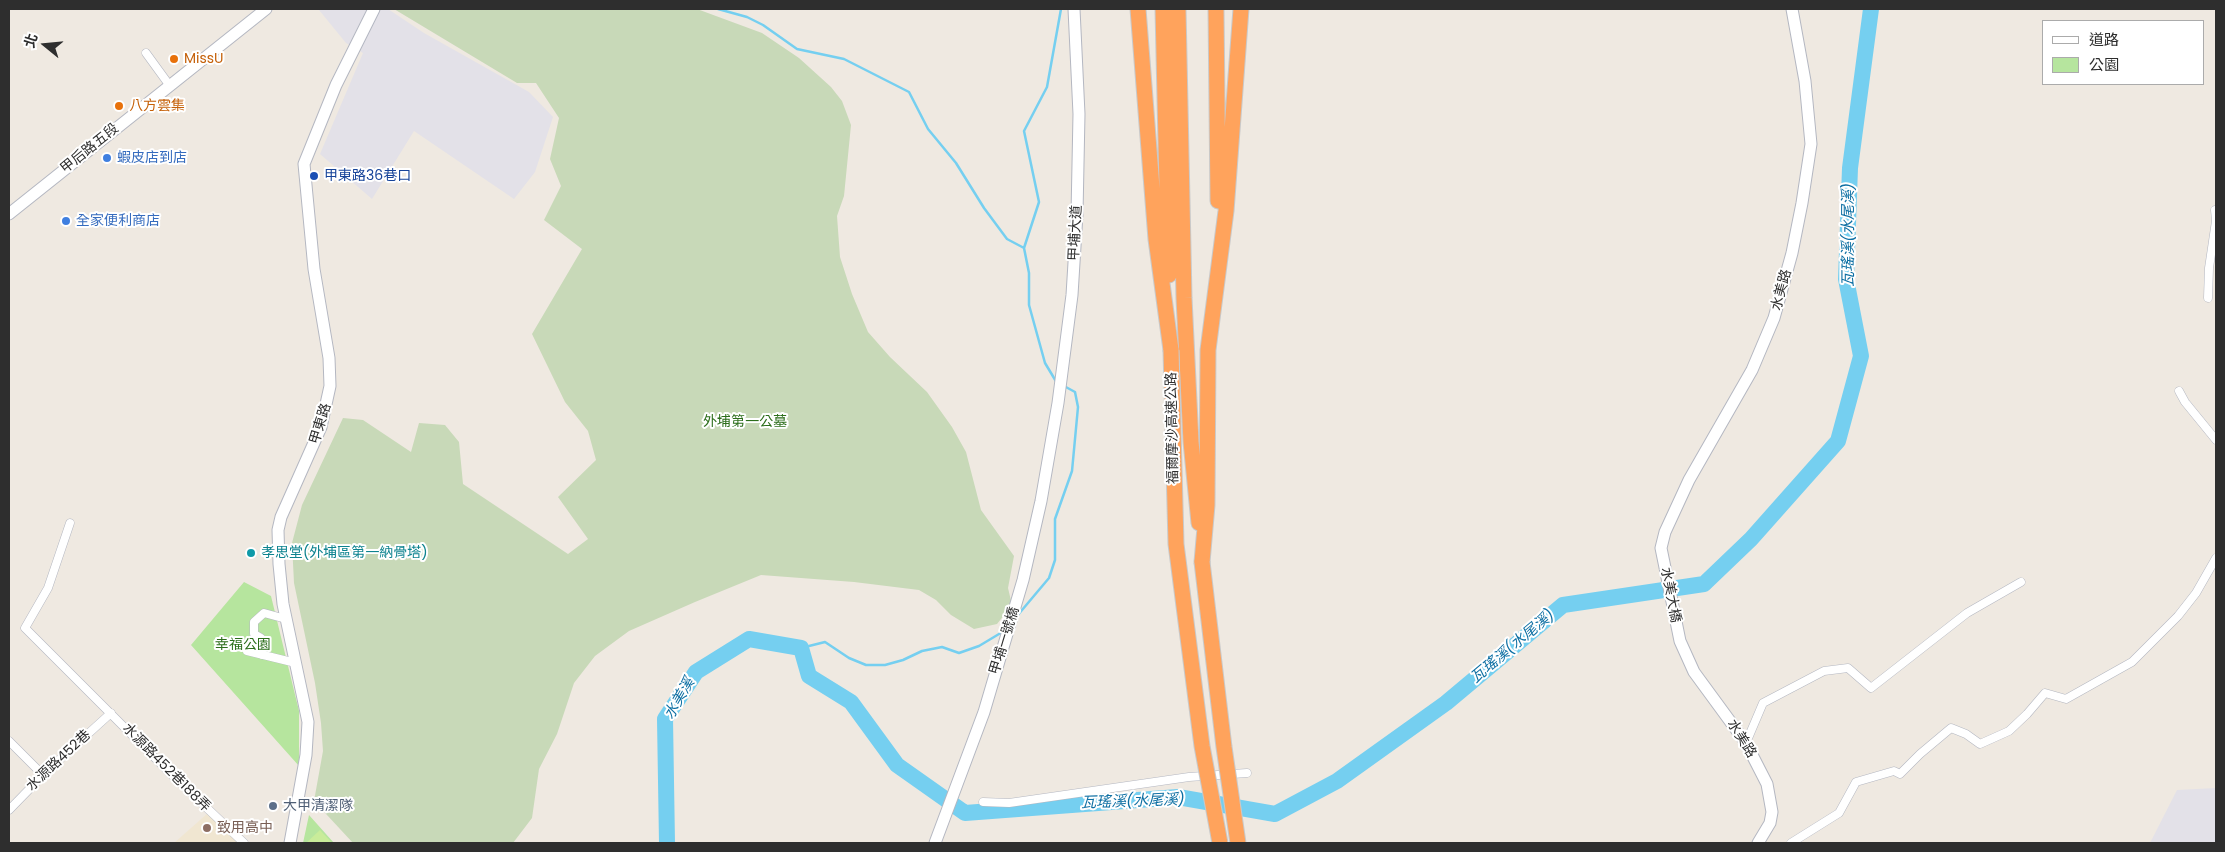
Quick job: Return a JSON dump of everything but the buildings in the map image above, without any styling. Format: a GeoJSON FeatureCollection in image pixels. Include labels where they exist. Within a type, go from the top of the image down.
{"type":"FeatureCollection","features":[{"type":"Feature","properties":{"kind":"highway"},"geometry":{"type":"LineString","coordinates":[[1138,9],[1156,239],[1171,350]]}},
{"type":"Feature","properties":{"kind":"highway","name":"福爾摩沙高速公路"},"geometry":{"type":"LineString","coordinates":[[1163,9],[1176,544],[1202,746],[1220,843]]}},
{"type":"Feature","properties":{"kind":"highway","name":"福爾摩沙高速公路"},"geometry":{"type":"LineString","coordinates":[[1178,9],[1184,298],[1191,442],[1202,562],[1224,748],[1238,843]]}},
{"type":"Feature","properties":{"kind":"highway"},"geometry":{"type":"LineString","coordinates":[[1216,9],[1220,273]]}},
{"type":"Feature","properties":{"kind":"highway"},"geometry":{"type":"LineString","coordinates":[[1202,562],[1207,505],[1208,350],[1220,273],[1241,9]]}},
{"type":"Feature","properties":{"kind":"street","name":"甲后路五段"},"geometry":{"type":"LineString","coordinates":[[9,214],[266,9]]}},
{"type":"Feature","properties":{"kind":"street","name":"甲東路"},"geometry":{"type":"LineString","coordinates":[[290,843],[306,755],[308,722],[286,619],[279,564],[278,530],[281,517],[321,428],[330,386],[329,358],[314,269],[304,164],[336,85],[374,9]]}},
{"type":"Feature","properties":{"kind":"street","name":"甲埔大道"},"geometry":{"type":"LineString","coordinates":[[1049,456],[1072,294],[1077,214],[1079,114],[1074,9]]}},
{"type":"Feature","properties":{"kind":"street","name":"水美路"},"geometry":{"type":"LineString","coordinates":[[1661,548],[1665,532],[1690,480],[1756,361],[1774,318],[1792,253],[1811,144],[1805,82],[1792,9]]}},
{"type":"Feature","properties":{"kind":"street"},"geometry":{"type":"LineString","coordinates":[[146,53],[170,86]]}},
{"type":"Feature","properties":{"kind":"street"},"geometry":{"type":"LineString","coordinates":[[2208,298],[2209,268],[2216,220],[2214,210]]}},
{"type":"Feature","properties":{"kind":"street"},"geometry":{"type":"LineString","coordinates":[[2179,391],[2185,402],[2216,440]]}},
{"type":"Feature","properties":{"kind":"street","name":"甲埔一號橋"},"geometry":{"type":"LineString","coordinates":[[935,843],[984,712],[1023,580],[1049,456]]}},
{"type":"Feature","properties":{"kind":"street","name":"水源路452巷188弄"},"geometry":{"type":"LineString","coordinates":[[70,524],[48,588],[25,628],[244,843]]}},
{"type":"Feature","properties":{"kind":"street","name":"水美大橋"},"geometry":{"type":"LineString","coordinates":[[1661,548],[1680,642]]}},
{"type":"Feature","properties":{"kind":"street"},"geometry":{"type":"LineString","coordinates":[[1791,843],[1840,813],[1856,782],[1894,770],[1900,774],[1920,754],[1952,728],[1966,734],[1980,744],[2009,730],[2027,714],[2045,693],[2066,700],[2132,662],[2178,616],[2196,593],[2216,558]]}},
{"type":"Feature","properties":{"kind":"street"},"geometry":{"type":"LineString","coordinates":[[1746,742],[1763,703],[1824,671],[1848,668],[1871,688],[1967,613],[2020,582]]}},
{"type":"Feature","properties":{"kind":"street"},"geometry":{"type":"LineString","coordinates":[[262,655],[261,638],[254,634],[254,622],[264,613],[286,619]]}},
{"type":"Feature","properties":{"kind":"street","name":"水美路"},"geometry":{"type":"LineString","coordinates":[[1680,642],[1694,672],[1746,742],[1767,784],[1772,812],[1770,823],[1758,843]]}},
{"type":"Feature","properties":{"kind":"street"},"geometry":{"type":"LineString","coordinates":[[247,651],[296,663]]}},
{"type":"Feature","properties":{"kind":"street","name":"水源路452巷"},"geometry":{"type":"LineString","coordinates":[[9,810],[111,713]]}},
{"type":"Feature","properties":{"kind":"street"},"geometry":{"type":"LineString","coordinates":[[9,741],[44,776]]}},
{"type":"Feature","properties":{"kind":"street"},"geometry":{"type":"LineString","coordinates":[[983,802],[1009,803],[1189,778],[1247,773]]}},
{"type":"Feature","properties":{"kind":"shaded area"},"geometry":{"type":"Polygon","coordinates":[[[388,9],[424,33],[529,92],[553,117],[535,172],[514,199],[414,131],[372,199],[320,154],[363,53],[346,43],[319,10],[388,9]]]}},
{"type":"Feature","properties":{"kind":"shaded area"},"geometry":{"type":"Polygon","coordinates":[[[2216,788],[2216,843],[2150,843],[2177,790],[2216,788]]]}},
{"type":"Feature","properties":{"kind":"shaded area","name":"致用高中"},"geometry":{"type":"Polygon","coordinates":[[[208,813],[239,843],[174,843],[208,813]]]}},
{"type":"Feature","properties":{"kind":"green space","name":"外埔第一公墓"},"geometry":{"type":"Polygon","coordinates":[[[394,9],[697,9],[762,33],[799,58],[831,87],[842,101],[851,125],[844,196],[837,216],[840,257],[852,294],[868,332],[890,357],[927,392],[952,427],[966,452],[981,510],[1014,556],[1008,588],[1012,605],[997,624],[974,629],[951,615],[936,600],[919,590],[854,582],[761,575],[629,631],[595,656],[574,683],[557,734],[539,769],[532,818],[513,843],[353,843],[314,801],[323,751],[321,723],[315,683],[294,583],[292,543],[302,505],[343,418],[363,420],[411,452],[419,423],[445,425],[459,442],[463,484],[568,554],[588,539],[558,497],[596,460],[588,431],[565,402],[532,334],[582,249],[544,220],[561,186],[550,159],[559,118],[536,83],[517,83],[394,9]]]}},
{"type":"Feature","properties":{"kind":"green space","name":"幸福公園"},"geometry":{"type":"Polygon","coordinates":[[[244,582],[271,596],[299,711],[299,766],[191,645],[244,582]]]}},
{"type":"Feature","properties":{"kind":"green space"},"geometry":{"type":"Polygon","coordinates":[[[309,815],[334,843],[303,843],[309,815]]]}},
{"type":"Feature","properties":{"kind":"green space"},"geometry":{"type":"Polygon","coordinates":[[[320,830],[332,843],[306,843],[320,830]]]}},
{"type":"Feature","properties":{"kind":"waterway"},"geometry":{"type":"LineString","coordinates":[[718,9],[747,17],[763,25],[797,49],[844,59],[909,92],[928,129],[956,163],[984,208],[1007,239],[1024,248]]}},
{"type":"Feature","properties":{"kind":"waterway"},"geometry":{"type":"LineString","coordinates":[[1057,383],[1045,363],[1029,305],[1029,273],[1024,248],[1039,202],[1024,131],[1047,87],[1061,9]]}},
{"type":"Feature","properties":{"kind":"waterway","name":"瓦瑤溪(水尾溪)"},"geometry":{"type":"LineString","coordinates":[[667,843],[665,719],[696,672],[749,639],[801,648],[809,676],[851,702],[897,765],[965,813],[1178,797],[1275,814],[1337,781],[1446,703],[1563,605],[1704,584],[1751,539],[1838,441],[1861,356],[1846,279],[1850,168],[1871,9]]}},
{"type":"Feature","properties":{"kind":"waterway"},"geometry":{"type":"LineString","coordinates":[[1017,616],[1049,578],[1055,560],[1055,519],[1072,471],[1078,407],[1075,392],[1064,386]]}},
{"type":"Feature","properties":{"kind":"waterway"},"geometry":{"type":"LineString","coordinates":[[801,648],[825,642],[849,658],[866,665],[885,665],[903,660],[922,651],[942,647],[959,653],[979,646],[1004,631]]}},
{"type":"Feature","properties":{"kind":"place","name":"MissU"},"geometry":{"type":"Point","coordinates":[174,59]}},
{"type":"Feature","properties":{"kind":"place","name":"八方雲集"},"geometry":{"type":"Point","coordinates":[119,106]}},
{"type":"Feature","properties":{"kind":"place","name":"蝦皮店到店"},"geometry":{"type":"Point","coordinates":[107,158]}},
{"type":"Feature","properties":{"kind":"place","name":"甲東路36巷口"},"geometry":{"type":"Point","coordinates":[314,176]}},
{"type":"Feature","properties":{"kind":"place","name":"全家便利商店"},"geometry":{"type":"Point","coordinates":[66,221]}},
{"type":"Feature","properties":{"kind":"place","name":"孝思堂(外埔區第一納骨塔)"},"geometry":{"type":"Point","coordinates":[251,553]}},
{"type":"Feature","properties":{"kind":"place","name":"大甲清潔隊"},"geometry":{"type":"Point","coordinates":[273,806]}},
{"type":"Feature","properties":{"kind":"place","name":"致用高中"},"geometry":{"type":"Point","coordinates":[207,828]}},
{"type":"Feature","properties":{"kind":"water label","name":"水美溪"},"geometry":{"type":"Point","coordinates":[680,699]}}]}
